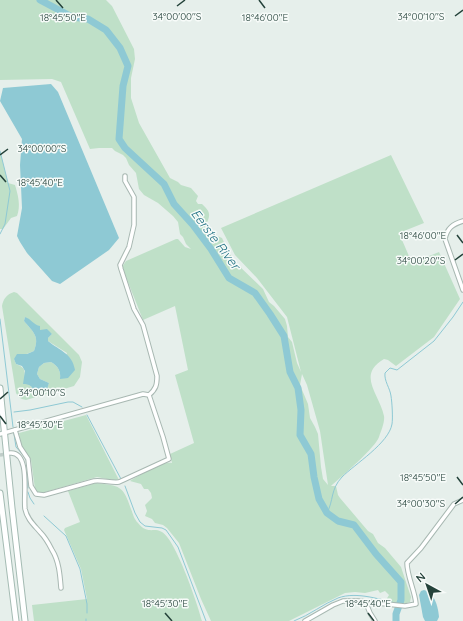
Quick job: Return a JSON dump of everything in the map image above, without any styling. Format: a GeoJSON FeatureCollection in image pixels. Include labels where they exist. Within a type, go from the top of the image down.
{"type":"FeatureCollection","features":[{"type":"Feature","properties":{"kind":"main road"},"geometry":{"type":"LineString","coordinates":[[0,388],[2,433],[25,621]]}},
{"type":"Feature","properties":{"kind":"main road"},"geometry":{"type":"LineString","coordinates":[[0,493],[16,621]]}},
{"type":"Feature","properties":{"kind":"street"},"geometry":{"type":"LineString","coordinates":[[125,176],[125,180],[134,197],[134,225],[129,247],[120,264],[134,310],[143,325],[156,376],[157,385],[149,395]]}},
{"type":"Feature","properties":{"kind":"street"},"geometry":{"type":"LineString","coordinates":[[463,221],[449,228],[445,239],[463,290]]}},
{"type":"Feature","properties":{"kind":"street"},"geometry":{"type":"LineString","coordinates":[[2,433],[143,394],[149,395]]}},
{"type":"Feature","properties":{"kind":"street"},"geometry":{"type":"LineString","coordinates":[[15,430],[20,447],[28,459],[31,486],[36,494],[44,495],[100,480],[113,483],[120,482],[168,460],[170,457],[149,395]]}},
{"type":"Feature","properties":{"kind":"street"},"geometry":{"type":"LineString","coordinates":[[10,453],[18,455],[22,462],[24,471],[26,515],[40,532],[53,552],[59,570],[61,588]]}},
{"type":"Feature","properties":{"kind":"street"},"geometry":{"type":"LineString","coordinates":[[25,487],[29,491],[34,491]]}},
{"type":"Feature","properties":{"kind":"street"},"geometry":{"type":"LineString","coordinates":[[305,621],[339,602],[349,601],[405,606],[416,604],[407,563],[421,548],[454,504],[463,500]]}},
{"type":"Feature","properties":{"kind":"street"},"geometry":{"type":"LineString","coordinates":[[366,603],[375,621]]}},
{"type":"Feature","properties":{"kind":"green space"},"geometry":{"type":"Polygon","coordinates":[[[0,0],[106,0],[112,6],[134,49],[135,59],[131,78],[131,98],[139,123],[170,178],[181,185],[191,188],[198,196],[196,201],[198,204],[202,204],[209,212],[205,227],[206,231],[222,238],[229,253],[236,263],[263,289],[269,302],[285,319],[288,337],[292,342],[297,363],[301,372],[287,317],[257,278],[235,255],[221,228],[391,155],[424,223],[399,233],[412,263],[439,252],[460,299],[434,337],[396,366],[384,359],[376,365],[372,372],[372,386],[384,416],[383,426],[379,437],[372,448],[331,486],[336,486],[340,498],[368,531],[373,534],[378,543],[385,548],[401,567],[411,597],[410,602],[394,604],[388,602],[386,600],[389,595],[385,591],[380,593],[378,590],[365,593],[355,592],[345,593],[289,621],[211,621],[179,543],[167,528],[163,525],[155,523],[152,519],[145,516],[147,511],[145,505],[152,498],[151,493],[148,489],[144,489],[141,484],[130,481],[157,466],[172,463],[170,454],[194,443],[175,375],[188,370],[175,306],[143,320],[122,267],[126,261],[176,239],[178,239],[185,247],[191,249],[180,234],[178,222],[173,216],[158,203],[144,195],[139,189],[136,173],[123,155],[112,148],[90,149],[61,82],[52,79],[0,80],[0,0]],[[302,374],[300,385],[308,404],[310,418],[318,434],[323,479],[328,485],[320,431],[307,385],[302,374]]]}},
{"type":"Feature","properties":{"kind":"green space"},"geometry":{"type":"Polygon","coordinates":[[[0,151],[8,183],[15,185],[19,204],[17,216],[11,218],[3,229],[0,229],[0,151]]]}},
{"type":"Feature","properties":{"kind":"green space"},"geometry":{"type":"Polygon","coordinates":[[[14,292],[17,293],[79,355],[82,362],[80,377],[74,386],[26,400],[17,395],[2,306],[6,297],[14,292]],[[25,317],[24,321],[35,334],[36,346],[34,351],[14,359],[16,364],[24,370],[27,382],[35,393],[47,388],[49,383],[40,379],[37,374],[39,367],[44,363],[51,362],[56,365],[60,374],[60,379],[67,353],[48,341],[48,338],[52,334],[40,330],[25,317]]]}},
{"type":"Feature","properties":{"kind":"green space"},"geometry":{"type":"Polygon","coordinates":[[[86,415],[119,480],[97,477],[42,493],[37,492],[35,489],[31,460],[21,445],[19,433],[86,415]]]}},
{"type":"Feature","properties":{"kind":"green space"},"geometry":{"type":"Polygon","coordinates":[[[96,483],[120,488],[126,495],[136,520],[142,527],[148,530],[162,532],[168,537],[180,559],[202,621],[34,621],[32,605],[87,599],[81,569],[64,530],[65,528],[80,522],[68,491],[96,483]]]}},
{"type":"Feature","properties":{"kind":"water"},"geometry":{"type":"Polygon","coordinates":[[[51,84],[58,92],[119,238],[109,250],[60,284],[52,281],[27,253],[17,236],[22,208],[20,165],[22,139],[0,101],[3,88],[51,84]]]}},
{"type":"Feature","properties":{"kind":"water"},"geometry":{"type":"Polygon","coordinates":[[[25,317],[40,326],[40,330],[47,329],[52,334],[48,338],[48,341],[68,356],[75,370],[68,378],[60,379],[59,371],[56,365],[51,362],[44,363],[39,367],[37,374],[40,379],[49,383],[47,389],[35,393],[30,386],[23,384],[25,371],[22,366],[16,364],[14,359],[17,354],[27,354],[34,351],[36,346],[35,334],[24,321],[25,317]]]}},
{"type":"Feature","properties":{"kind":"water"},"geometry":{"type":"Polygon","coordinates":[[[424,590],[431,594],[435,601],[439,617],[437,621],[425,621],[423,617],[419,595],[421,591],[424,590]]]}},
{"type":"Feature","properties":{"kind":"waterway","name":"Eerste River"},"geometry":{"type":"LineString","coordinates":[[40,0],[72,17],[88,19],[106,30],[120,48],[128,66],[123,86],[119,139],[125,148],[164,184],[174,204],[193,225],[211,249],[229,278],[255,293],[284,336],[290,372],[298,388],[301,410],[300,435],[311,454],[319,499],[327,513],[338,521],[354,525],[376,554],[401,582],[401,600],[396,614],[396,621]]}},
{"type":"Feature","properties":{"kind":"waterway"},"geometry":{"type":"LineString","coordinates":[[0,151],[10,191],[5,224],[0,234]]}},
{"type":"Feature","properties":{"kind":"waterway"},"geometry":{"type":"LineString","coordinates":[[327,513],[338,482],[371,453],[390,431],[392,424],[392,406],[390,393],[385,379],[385,373],[390,368],[397,370],[434,341],[463,302]]}},
{"type":"Feature","properties":{"kind":"waterway"},"geometry":{"type":"LineString","coordinates":[[0,319],[13,427]]}},
{"type":"Feature","properties":{"kind":"waterway"},"geometry":{"type":"LineString","coordinates":[[14,412],[68,402],[73,402],[82,407]]}},
{"type":"Feature","properties":{"kind":"waterway"},"geometry":{"type":"LineString","coordinates":[[87,415],[121,479]]}},
{"type":"Feature","properties":{"kind":"waterway"},"geometry":{"type":"LineString","coordinates":[[14,434],[16,447],[24,456]]}},
{"type":"Feature","properties":{"kind":"waterway"},"geometry":{"type":"LineString","coordinates":[[28,470],[28,488]]}},
{"type":"Feature","properties":{"kind":"waterway"},"geometry":{"type":"LineString","coordinates":[[125,486],[140,522],[145,526],[162,528],[166,530],[178,547],[206,621]]}},
{"type":"Feature","properties":{"kind":"waterway"},"geometry":{"type":"LineString","coordinates":[[28,492],[34,504]]}},
{"type":"Feature","properties":{"kind":"waterway"},"geometry":{"type":"LineString","coordinates":[[44,516],[66,536],[80,569],[87,604],[87,613]]}},
{"type":"Feature","properties":{"kind":"waterway"},"geometry":{"type":"LineString","coordinates":[[294,621],[306,616],[332,600],[345,596],[353,595],[369,597],[400,604]]}},
{"type":"Feature","properties":{"kind":"tunnel"},"geometry":{"type":"LineString","coordinates":[[0,455],[9,454]]}}]}
